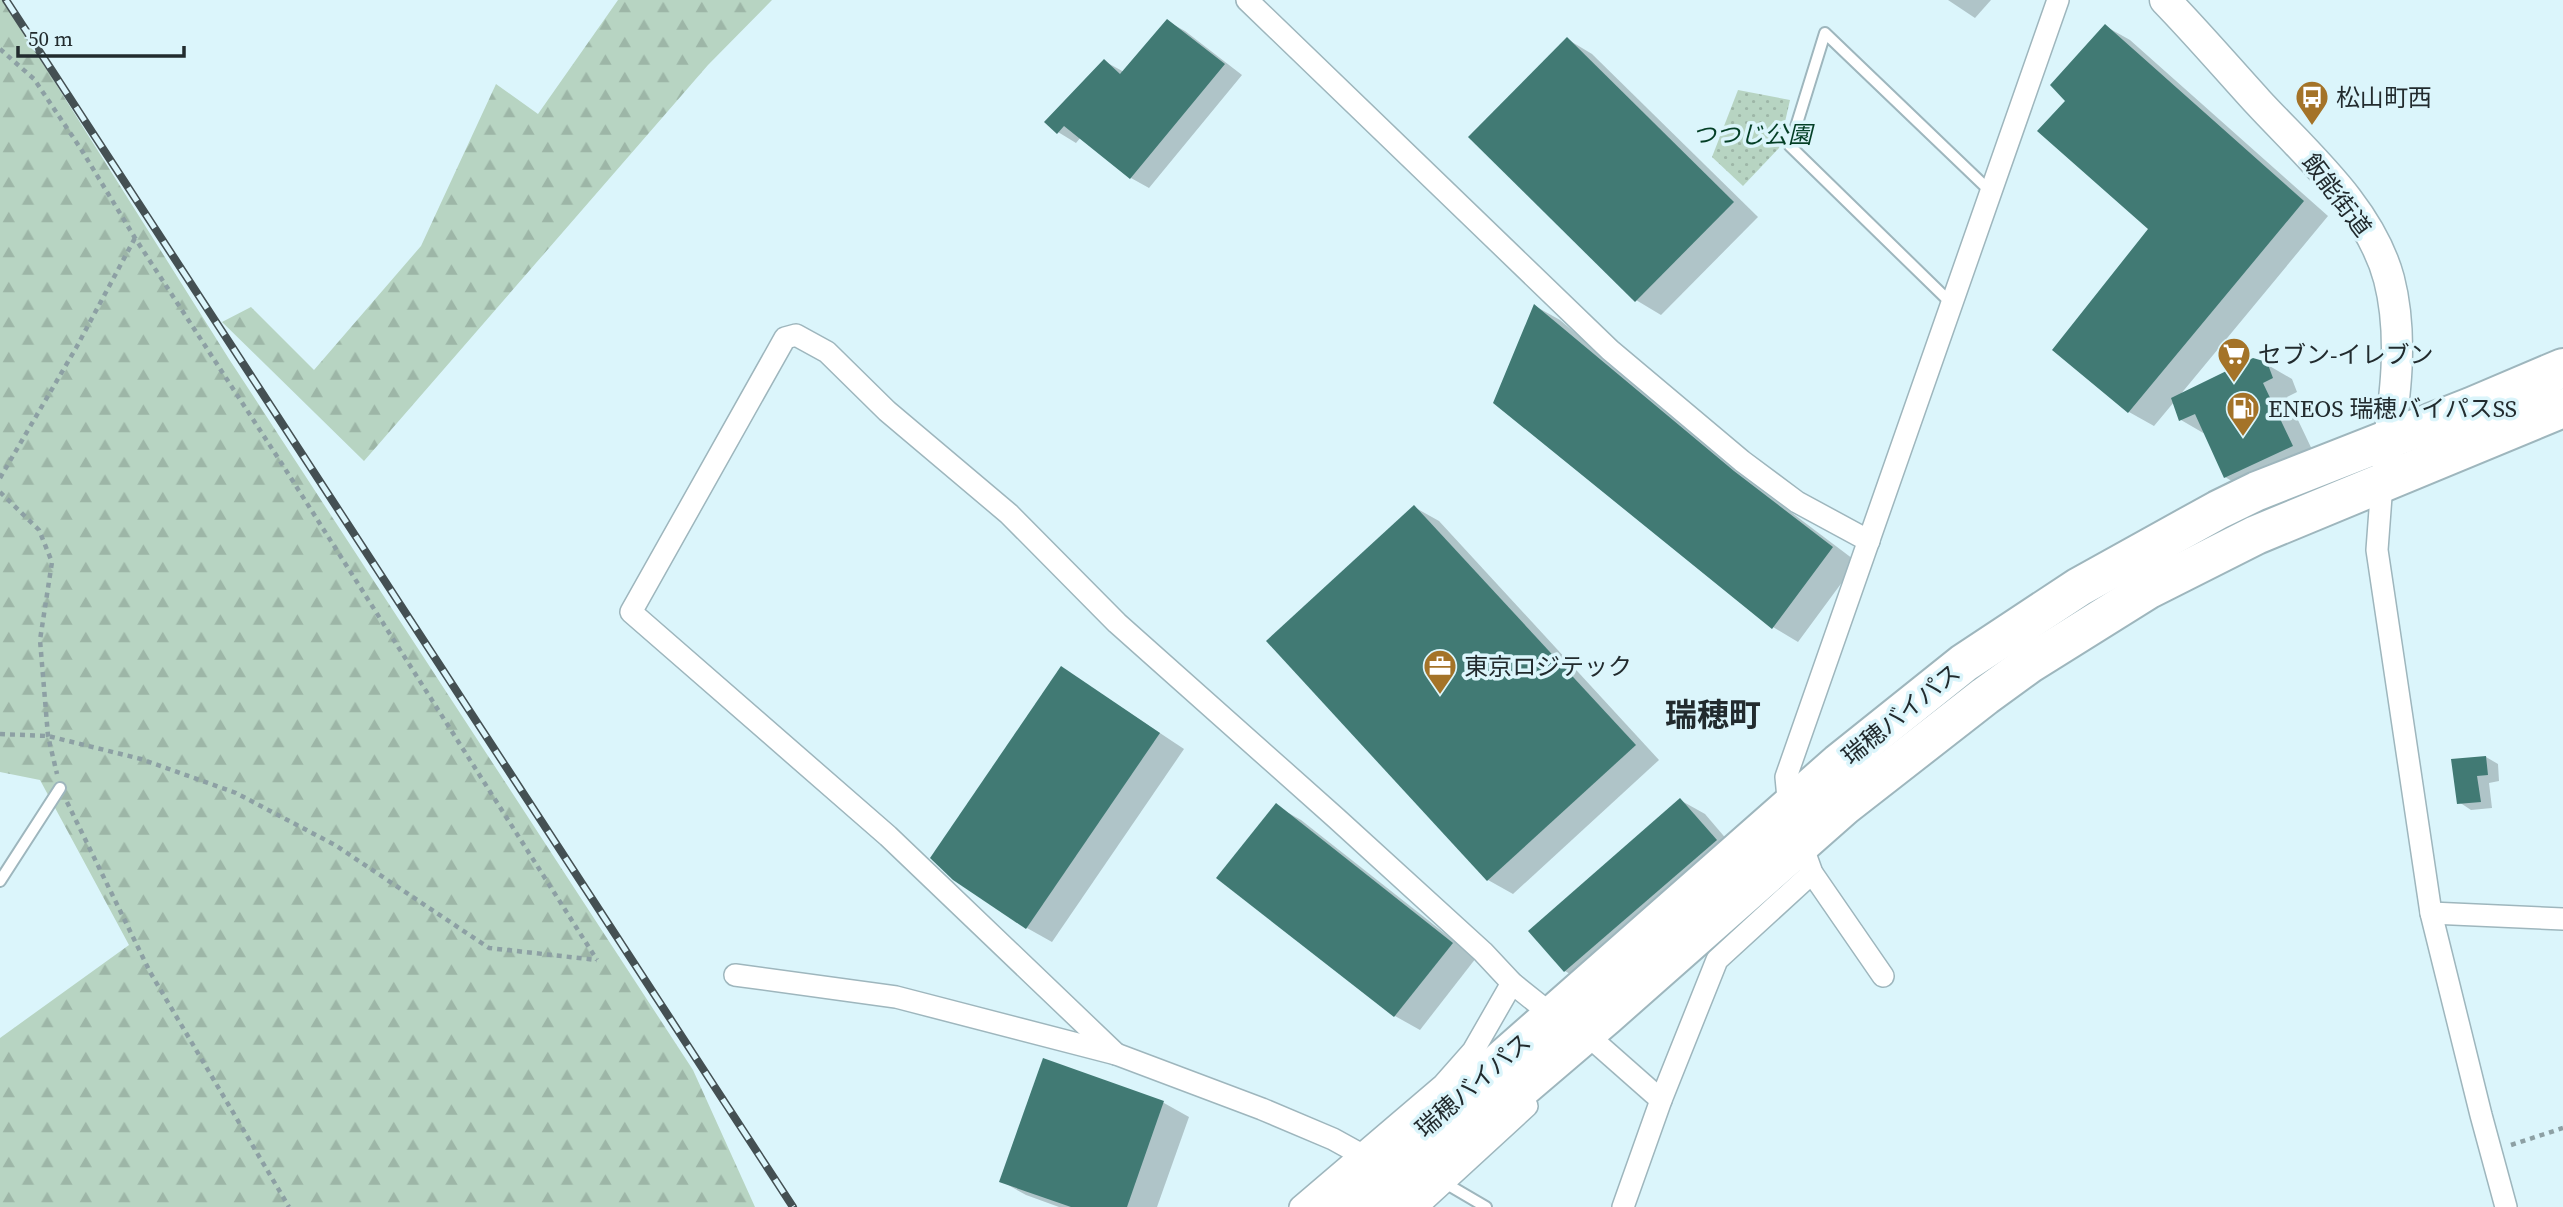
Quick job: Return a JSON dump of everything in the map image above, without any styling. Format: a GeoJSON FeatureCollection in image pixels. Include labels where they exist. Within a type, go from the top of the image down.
{"type":"FeatureCollection","features":[{"type":"Feature","properties":{"kind":"highway","name":"瑞穂バイパス"},"geometry":{"type":"LineString","coordinates":[[1335,1207],[1839,763],[1964,663],[2079,587],[2257,491],[2563,368]]}},
{"type":"Feature","properties":{"kind":"highway","name":"瑞穂バイパス"},"geometry":{"type":"LineString","coordinates":[[1382,1207],[1806,859],[1844,806],[1963,712],[2069,638],[2149,589],[2256,535],[2563,408]]}},
{"type":"Feature","properties":{"kind":"street"},"geometry":{"type":"LineString","coordinates":[[1247,0],[1609,350],[1742,461],[1797,502],[1869,541]]}},
{"type":"Feature","properties":{"kind":"street"},"geometry":{"type":"LineString","coordinates":[[1883,976],[1806,859],[1788,809],[1786,777],[2058,0]]}},
{"type":"Feature","properties":{"kind":"street","name":"飯能街道"},"geometry":{"type":"LineString","coordinates":[[2165,0],[2329,178],[2359,217],[2381,256],[2393,297],[2398,332],[2389,439],[2382,483]]}},
{"type":"Feature","properties":{"kind":"street"},"geometry":{"type":"LineString","coordinates":[[1116,1054],[888,836],[631,612],[785,338],[796,335],[827,352],[887,411],[1009,514],[1117,623],[1327,809],[1512,983],[1552,1015]]}},
{"type":"Feature","properties":{"kind":"street"},"geometry":{"type":"LineString","coordinates":[[2382,483],[2377,550],[2431,913],[2506,1207]]}},
{"type":"Feature","properties":{"kind":"street"},"geometry":{"type":"LineString","coordinates":[[1623,1207],[1661,1100],[1717,960],[1806,859]]}},
{"type":"Feature","properties":{"kind":"street"},"geometry":{"type":"LineString","coordinates":[[2431,913],[2563,919]]}},
{"type":"Feature","properties":{"kind":"street"},"geometry":{"type":"LineString","coordinates":[[735,975],[896,997],[1116,1054],[1262,1109],[1333,1139],[1362,1155]]}},
{"type":"Feature","properties":{"kind":"street"},"geometry":{"type":"LineString","coordinates":[[1300,1207],[1443,1085],[1479,1040],[1512,983]]}},
{"type":"Feature","properties":{"kind":"street"},"geometry":{"type":"LineString","coordinates":[[1417,1207],[1508,1125],[1600,1028],[1661,1100]]}},
{"type":"Feature","properties":{"kind":"lane"},"geometry":{"type":"LineString","coordinates":[[1952,304],[1790,146],[1825,33],[1991,192]]}},
{"type":"Feature","properties":{"kind":"lane"},"geometry":{"type":"LineString","coordinates":[[0,881],[60,788]]}},
{"type":"Feature","properties":{"kind":"lane"},"geometry":{"type":"LineString","coordinates":[[1445,1183],[1486,1207]]}},
{"type":"Feature","properties":{"kind":"path"},"geometry":{"type":"LineString","coordinates":[[0,49],[34,79],[81,149],[135,238],[290,476],[597,960],[489,948],[334,845],[236,793],[141,759],[48,736],[0,734]]}},
{"type":"Feature","properties":{"kind":"path"},"geometry":{"type":"LineString","coordinates":[[0,478],[76,348],[135,238]]}},
{"type":"Feature","properties":{"kind":"path"},"geometry":{"type":"LineString","coordinates":[[0,492],[40,530],[52,562],[40,640],[48,736],[60,788],[150,972],[289,1207]]}},
{"type":"Feature","properties":{"kind":"path"},"geometry":{"type":"LineString","coordinates":[[2491,1151],[2563,1128]]}},
{"type":"Feature","properties":{"kind":"green space"},"geometry":{"type":"Polygon","coordinates":[[[0,0],[3,0],[229,359],[693,1070],[755,1207],[0,1207],[0,1038],[129,945],[40,780],[0,772],[0,0]]]}},
{"type":"Feature","properties":{"kind":"green space"},"geometry":{"type":"Polygon","coordinates":[[[618,0],[772,0],[708,65],[364,461],[222,322],[251,307],[314,370],[421,246],[496,84],[538,114],[618,0]]]}},
{"type":"Feature","properties":{"kind":"green space","name":"つつじ公園"},"geometry":{"type":"Polygon","coordinates":[[[1738,90],[1790,100],[1779,148],[1743,186],[1712,157],[1738,90]]]}},
{"type":"Feature","properties":{"kind":"building"},"geometry":{"type":"Polygon","coordinates":[[[1167,19],[1225,64],[1130,179],[1064,126],[1057,134],[1044,122],[1104,59],[1120,74],[1167,19]]]}},
{"type":"Feature","properties":{"kind":"building"},"geometry":{"type":"Polygon","coordinates":[[[2105,24],[2304,201],[2128,413],[2052,350],[2148,229],[2037,131],[2065,101],[2050,85],[2105,24]]]}},
{"type":"Feature","properties":{"kind":"building"},"geometry":{"type":"Polygon","coordinates":[[[1567,37],[1734,202],[1635,302],[1468,137],[1567,37]]]}},
{"type":"Feature","properties":{"kind":"building"},"geometry":{"type":"Polygon","coordinates":[[[1534,304],[1734,471],[1833,547],[1772,629],[1493,403],[1534,304]]]}},
{"type":"Feature","properties":{"kind":"building"},"geometry":{"type":"Polygon","coordinates":[[[2253,358],[2267,362],[2273,378],[2263,383],[2293,446],[2224,478],[2195,414],[2179,421],[2171,398],[2253,358]]]}},
{"type":"Feature","properties":{"kind":"building"},"geometry":{"type":"Polygon","coordinates":[[[1414,505],[1636,745],[1487,881],[1266,641],[1414,505]]]}},
{"type":"Feature","properties":{"kind":"building"},"geometry":{"type":"Polygon","coordinates":[[[1061,666],[1160,733],[1026,929],[953,880],[930,858],[1061,666]]]}},
{"type":"Feature","properties":{"kind":"building"},"geometry":{"type":"Polygon","coordinates":[[[2486,756],[2488,775],[2477,776],[2481,802],[2457,804],[2451,759],[2486,756]]]}},
{"type":"Feature","properties":{"kind":"building"},"geometry":{"type":"Polygon","coordinates":[[[1680,798],[1717,840],[1564,972],[1528,931],[1680,798]]]}},
{"type":"Feature","properties":{"kind":"building"},"geometry":{"type":"Polygon","coordinates":[[[1276,803],[1453,943],[1394,1017],[1216,878],[1276,803]]]}},
{"type":"Feature","properties":{"kind":"building"},"geometry":{"type":"Polygon","coordinates":[[[1043,1058],[1164,1101],[1127,1207],[1071,1207],[999,1182],[1043,1058]]]}},
{"type":"Feature","properties":{"kind":"railway"},"geometry":{"type":"LineString","coordinates":[[6,0],[793,1207]]}},
{"type":"Feature","properties":{"kind":"place","name":"松山町西"},"geometry":{"type":"Point","coordinates":[2312,127]}},
{"type":"Feature","properties":{"kind":"place","name":"セブン-イレブン"},"geometry":{"type":"Point","coordinates":[2234,384]}},
{"type":"Feature","properties":{"kind":"place","name":"ENEOS 瑞穂バイパスSS"},"geometry":{"type":"Point","coordinates":[2243,438]}},
{"type":"Feature","properties":{"kind":"place","name":"東京ロジテック"},"geometry":{"type":"Point","coordinates":[1440,696]}},
{"type":"Feature","properties":{"kind":"district","name":"瑞穂町"},"geometry":{"type":"Point","coordinates":[1713,715]}}]}
